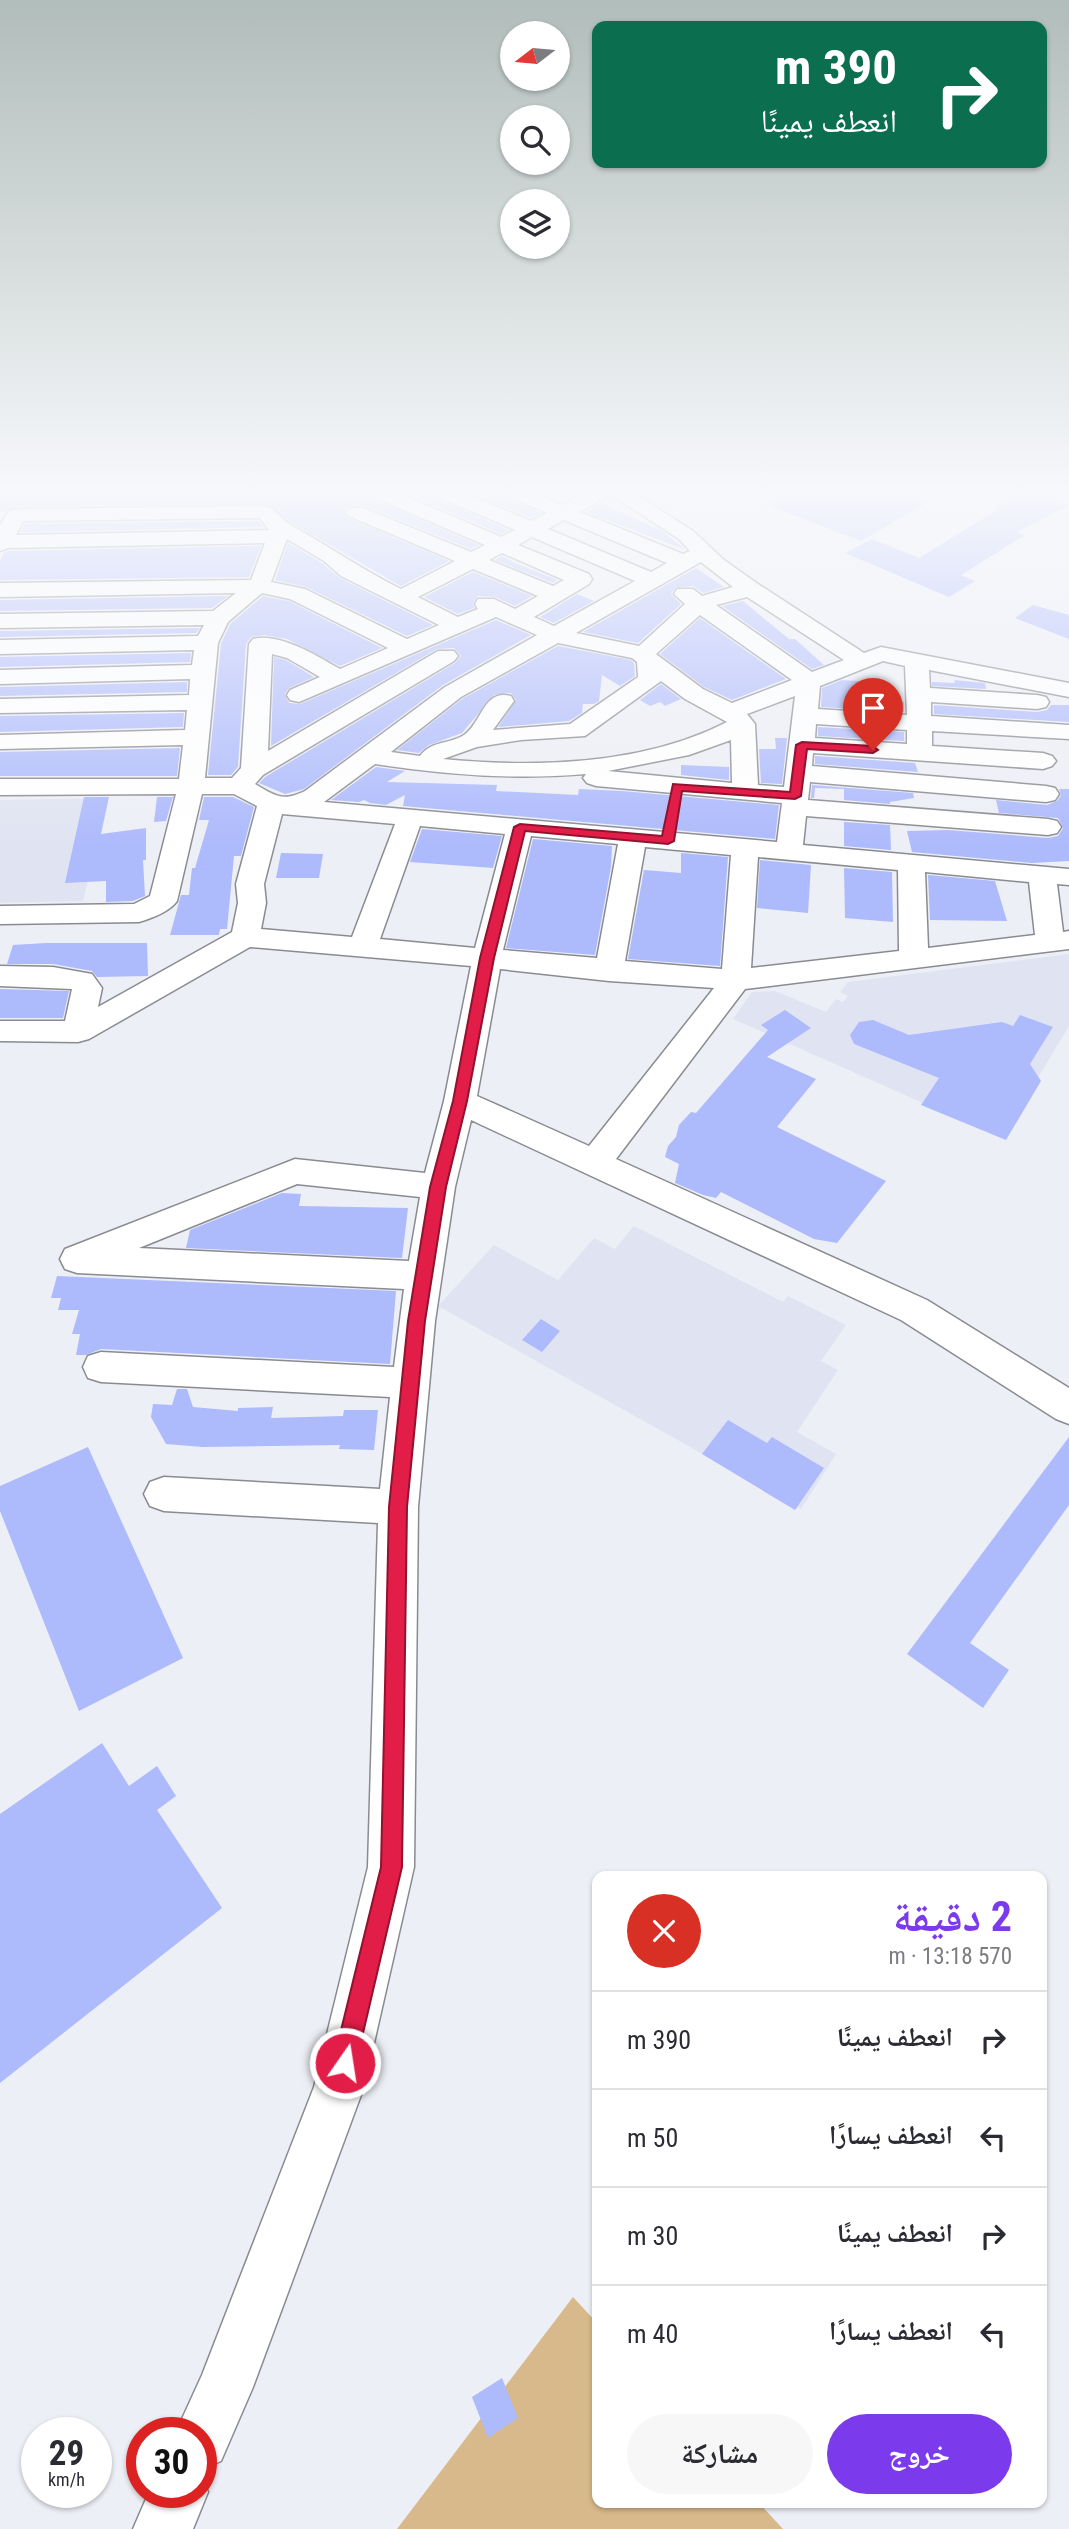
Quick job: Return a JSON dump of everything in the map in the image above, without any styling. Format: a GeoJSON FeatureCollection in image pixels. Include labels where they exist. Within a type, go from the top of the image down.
{"type":"FeatureCollection","features":[{"type":"Feature","properties":{"kind":"street"},"geometry":{"type":"LineString","coordinates":[[0,915],[139,913],[152,909],[163,901],[168,891],[191,787],[206,643],[219,618],[228,611]]}},
{"type":"Feature","properties":{"kind":"street"},"geometry":{"type":"LineString","coordinates":[[329,611],[406,648]]}},
{"type":"Feature","properties":{"kind":"street"},"geometry":{"type":"LineString","coordinates":[[379,611],[441,646]]}},
{"type":"Feature","properties":{"kind":"street"},"geometry":{"type":"LineString","coordinates":[[429,611],[458,626]]}},
{"type":"Feature","properties":{"kind":"street"},"geometry":{"type":"LineString","coordinates":[[0,787],[191,787],[247,778],[441,646],[458,626],[497,611]]}},
{"type":"Feature","properties":{"kind":"street"},"geometry":{"type":"LineString","coordinates":[[502,611],[555,635],[640,653],[694,694],[737,718]]}},
{"type":"Feature","properties":{"kind":"street"},"geometry":{"type":"LineString","coordinates":[[288,806],[314,797],[453,692],[598,611]]}},
{"type":"Feature","properties":{"kind":"street"},"geometry":{"type":"LineString","coordinates":[[427,764],[436,752],[473,740],[521,733],[576,731],[650,680],[648,659],[643,654],[691,611]]}},
{"type":"Feature","properties":{"kind":"street"},"geometry":{"type":"LineString","coordinates":[[711,611],[809,681]]}},
{"type":"Feature","properties":{"kind":"street"},"geometry":{"type":"LineString","coordinates":[[784,611],[859,660]]}},
{"type":"Feature","properties":{"kind":"street"},"geometry":{"type":"LineString","coordinates":[[0,621],[219,618]]}},
{"type":"Feature","properties":{"kind":"street"},"geometry":{"type":"LineString","coordinates":[[0,647],[206,643]]}},
{"type":"Feature","properties":{"kind":"street"},"geometry":{"type":"LineString","coordinates":[[247,778],[261,644],[295,653],[339,678]]}},
{"type":"Feature","properties":{"kind":"street"},"geometry":{"type":"LineString","coordinates":[[299,695],[406,648],[441,646]]}},
{"type":"Feature","properties":{"kind":"street"},"geometry":{"type":"LineString","coordinates":[[289,749],[299,695],[295,653]]}},
{"type":"Feature","properties":{"kind":"street"},"geometry":{"type":"LineString","coordinates":[[247,778],[288,806],[410,818],[511,797],[631,761],[705,743],[737,718],[809,681],[859,660],[881,654],[1037,692]]}},
{"type":"Feature","properties":{"kind":"street"},"geometry":{"type":"LineString","coordinates":[[914,958],[916,862],[921,817],[917,662]]}},
{"type":"Feature","properties":{"kind":"street"},"geometry":{"type":"LineString","coordinates":[[0,677],[203,672]]}},
{"type":"Feature","properties":{"kind":"street"},"geometry":{"type":"LineString","coordinates":[[789,851],[809,681]]}},
{"type":"Feature","properties":{"kind":"street"},"geometry":{"type":"LineString","coordinates":[[919,694],[1069,690]]}},
{"type":"Feature","properties":{"kind":"street"},"geometry":{"type":"LineString","coordinates":[[0,1031],[78,1032],[245,937],[736,980],[1060,942],[1037,692]]}},
{"type":"Feature","properties":{"kind":"street"},"geometry":{"type":"LineString","coordinates":[[473,740],[502,701]]}},
{"type":"Feature","properties":{"kind":"street"},"geometry":{"type":"LineString","coordinates":[[0,706],[201,702]]}},
{"type":"Feature","properties":{"kind":"street"},"geometry":{"type":"LineString","coordinates":[[805,716],[1069,732]]}},
{"type":"Feature","properties":{"kind":"street"},"geometry":{"type":"LineString","coordinates":[[737,718],[746,792]]}},
{"type":"Feature","properties":{"kind":"street"},"geometry":{"type":"LineString","coordinates":[[0,741],[198,737]]}},
{"type":"Feature","properties":{"kind":"street"},"geometry":{"type":"LineString","coordinates":[[802,745],[1043,761]]}},
{"type":"Feature","properties":{"kind":"street"},"geometry":{"type":"LineString","coordinates":[[668,841],[674,787],[673,752]]}},
{"type":"Feature","properties":{"kind":"street"},"geometry":{"type":"LineString","coordinates":[[370,756],[454,768],[511,797],[633,837],[1055,875]]}},
{"type":"Feature","properties":{"kind":"street"},"geometry":{"type":"LineString","coordinates":[[511,797],[674,787],[795,792],[920,784],[1046,794]]}},
{"type":"Feature","properties":{"kind":"street"},"geometry":{"type":"LineString","coordinates":[[795,792],[921,817],[1048,827]]}},
{"type":"Feature","properties":{"kind":"street"},"geometry":{"type":"LineString","coordinates":[[212,2417],[339,2087],[391,1867],[398,1507],[410,1383],[438,1187],[460,1101],[487,958],[511,797]]}},
{"type":"Feature","properties":{"kind":"street"},"geometry":{"type":"LineString","coordinates":[[245,937],[252,903],[267,881],[292,815],[288,806]]}},
{"type":"Feature","properties":{"kind":"street"},"geometry":{"type":"LineString","coordinates":[[362,948],[410,818]]}},
{"type":"Feature","properties":{"kind":"street"},"geometry":{"type":"LineString","coordinates":[[610,971],[633,837]]}},
{"type":"Feature","properties":{"kind":"street"},"geometry":{"type":"LineString","coordinates":[[594,1163],[736,980],[745,847]]}},
{"type":"Feature","properties":{"kind":"street"},"geometry":{"type":"LineString","coordinates":[[0,976],[53,977],[82,982],[87,988],[78,1032]]}},
{"type":"Feature","properties":{"kind":"street"},"geometry":{"type":"LineString","coordinates":[[460,1101],[914,1310],[1069,1408]]}},
{"type":"Feature","properties":{"kind":"street"},"geometry":{"type":"LineString","coordinates":[[424,1276],[77,1259],[295,1171],[438,1187]]}},
{"type":"Feature","properties":{"kind":"street"},"geometry":{"type":"LineString","coordinates":[[101,1367],[410,1383]]}},
{"type":"Feature","properties":{"kind":"street"},"geometry":{"type":"LineString","coordinates":[[163,1494],[398,1507]]}},
{"type":"Feature","properties":{"kind":"street"},"geometry":{"type":"LineString","coordinates":[[163,2529],[172,2508]]}},
{"type":"Feature","properties":{"kind":"shaded area"},"geometry":{"type":"Polygon","coordinates":[[[108,798],[83,901],[0,903],[0,800],[108,798]]]}},
{"type":"Feature","properties":{"kind":"shaded area"},"geometry":{"type":"Polygon","coordinates":[[[1069,954],[1069,1026],[1002,1138],[733,1019],[752,992],[775,991],[826,1012],[836,999],[843,1002],[848,996],[840,992],[848,982],[1069,954]]]}},
{"type":"Feature","properties":{"kind":"shaded area"},"geometry":{"type":"Polygon","coordinates":[[[634,1226],[783,1302],[788,1296],[846,1325],[821,1361],[838,1370],[797,1432],[836,1454],[801,1509],[438,1306],[494,1245],[558,1280],[594,1238],[615,1249],[634,1226]]]}},
{"type":"Feature","properties":{"kind":"shaded area"},"geometry":{"type":"Polygon","coordinates":[[[573,2297],[592,2318],[592,2508],[764,2508],[783,2529],[397,2529],[573,2297]]]}},
{"type":"Feature","properties":{"kind":"building"},"geometry":{"type":"Polygon","coordinates":[[[245,611],[309,611],[382,648],[340,666],[287,639],[264,635],[251,637],[246,644],[238,767],[231,775],[208,775],[221,644],[230,624],[245,611]]]}},
{"type":"Feature","properties":{"kind":"building"},"geometry":{"type":"Polygon","coordinates":[[[356,611],[405,611],[433,625],[407,636],[356,611]]]}},
{"type":"Feature","properties":{"kind":"building"},"geometry":{"type":"Polygon","coordinates":[[[550,611],[576,611],[554,623],[540,617],[550,611]]]}},
{"type":"Feature","properties":{"kind":"building"},"geometry":{"type":"Polygon","coordinates":[[[620,611],[673,611],[638,643],[583,632],[620,611]]]}},
{"type":"Feature","properties":{"kind":"building"},"geometry":{"type":"Polygon","coordinates":[[[729,611],[755,611],[789,639],[795,639],[824,665],[812,669],[729,611]]]}},
{"type":"Feature","properties":{"kind":"building"},"geometry":{"type":"Polygon","coordinates":[[[1025,611],[1055,611],[1069,615],[1069,639],[1015,618],[1025,611]]]}},
{"type":"Feature","properties":{"kind":"building"},"geometry":{"type":"Polygon","coordinates":[[[700,618],[786,679],[732,700],[704,687],[660,654],[700,618]]]}},
{"type":"Feature","properties":{"kind":"building"},"geometry":{"type":"Polygon","coordinates":[[[496,620],[531,635],[443,685],[304,789],[285,794],[259,783],[455,663],[461,656],[454,648],[437,649],[271,746],[274,657],[286,660],[314,677],[289,688],[285,694],[289,703],[300,704],[496,620]]]}},
{"type":"Feature","properties":{"kind":"building"},"geometry":{"type":"Polygon","coordinates":[[[200,628],[196,633],[0,637],[0,631],[200,628]]]}},
{"type":"Feature","properties":{"kind":"building"},"geometry":{"type":"Polygon","coordinates":[[[558,646],[631,660],[634,663],[635,676],[620,686],[602,675],[599,701],[583,704],[582,713],[569,721],[498,727],[516,700],[511,693],[494,695],[462,733],[429,745],[419,753],[397,750],[462,699],[558,646]]]}},
{"type":"Feature","properties":{"kind":"building"},"geometry":{"type":"Polygon","coordinates":[[[191,653],[190,662],[0,667],[0,657],[191,653]]]}},
{"type":"Feature","properties":{"kind":"building"},"geometry":{"type":"Polygon","coordinates":[[[842,680],[874,682],[877,702],[904,702],[904,712],[821,707],[822,688],[842,680]]]}},
{"type":"Feature","properties":{"kind":"building"},"geometry":{"type":"Polygon","coordinates":[[[954,680],[985,683],[986,689],[932,686],[932,682],[955,683],[954,680]]]}},
{"type":"Feature","properties":{"kind":"building"},"geometry":{"type":"Polygon","coordinates":[[[187,682],[187,692],[0,696],[0,687],[187,682]]]}},
{"type":"Feature","properties":{"kind":"building"},"geometry":{"type":"Polygon","coordinates":[[[661,684],[681,699],[665,706],[660,702],[650,706],[640,700],[661,684]]]}},
{"type":"Feature","properties":{"kind":"building"},"geometry":{"type":"Polygon","coordinates":[[[934,705],[1037,712],[1047,710],[1051,705],[1069,705],[1069,722],[934,714],[934,705]]]}},
{"type":"Feature","properties":{"kind":"building"},"geometry":{"type":"Polygon","coordinates":[[[184,713],[183,727],[0,732],[0,716],[184,713]]]}},
{"type":"Feature","properties":{"kind":"building"},"geometry":{"type":"Polygon","coordinates":[[[818,727],[904,732],[904,741],[818,736],[818,727]]]}},
{"type":"Feature","properties":{"kind":"building"},"geometry":{"type":"Polygon","coordinates":[[[775,738],[787,738],[782,784],[761,783],[759,749],[776,749],[775,738]]]}},
{"type":"Feature","properties":{"kind":"building"},"geometry":{"type":"Polygon","coordinates":[[[180,748],[177,776],[0,776],[0,752],[180,748]]]}},
{"type":"Feature","properties":{"kind":"building"},"geometry":{"type":"Polygon","coordinates":[[[815,756],[915,763],[918,772],[815,764],[815,756]]]}},
{"type":"Feature","properties":{"kind":"building"},"geometry":{"type":"Polygon","coordinates":[[[681,765],[729,767],[729,780],[681,775],[681,765]]]}},
{"type":"Feature","properties":{"kind":"building"},"geometry":{"type":"Polygon","coordinates":[[[376,767],[405,771],[387,782],[497,785],[496,791],[578,795],[579,789],[622,791],[779,805],[775,839],[403,806],[405,795],[386,805],[364,800],[331,800],[376,767]]]}},
{"type":"Feature","properties":{"kind":"building"},"geometry":{"type":"Polygon","coordinates":[[[812,785],[913,793],[914,798],[890,804],[844,800],[844,789],[815,788],[814,798],[811,798],[812,785]]]}},
{"type":"Feature","properties":{"kind":"building"},"geometry":{"type":"Polygon","coordinates":[[[1059,789],[1069,789],[1069,861],[1032,863],[912,852],[907,831],[948,830],[1048,838],[1058,836],[1063,828],[1058,818],[999,813],[996,800],[1047,805],[1057,801],[1061,795],[1059,789]]]}},
{"type":"Feature","properties":{"kind":"building"},"geometry":{"type":"Polygon","coordinates":[[[84,797],[109,797],[101,834],[146,828],[146,860],[143,860],[145,896],[133,901],[106,902],[106,881],[65,883],[84,797]]]}},
{"type":"Feature","properties":{"kind":"building"},"geometry":{"type":"Polygon","coordinates":[[[157,797],[173,797],[166,821],[154,822],[157,797]]]}},
{"type":"Feature","properties":{"kind":"building"},"geometry":{"type":"Polygon","coordinates":[[[204,797],[233,797],[254,807],[241,856],[234,856],[227,929],[220,929],[219,935],[170,935],[181,895],[189,895],[192,868],[195,868],[209,820],[199,820],[204,797]]]}},
{"type":"Feature","properties":{"kind":"building"},"geometry":{"type":"Polygon","coordinates":[[[844,822],[890,825],[891,850],[844,846],[844,822]]]}},
{"type":"Feature","properties":{"kind":"building"},"geometry":{"type":"Polygon","coordinates":[[[422,829],[502,836],[493,868],[410,862],[422,829]]]}},
{"type":"Feature","properties":{"kind":"building"},"geometry":{"type":"Polygon","coordinates":[[[533,839],[612,846],[611,867],[595,955],[506,948],[533,839]]]}},
{"type":"Feature","properties":{"kind":"building"},"geometry":{"type":"Polygon","coordinates":[[[281,853],[323,854],[319,878],[276,878],[281,853]]]}},
{"type":"Feature","properties":{"kind":"building"},"geometry":{"type":"Polygon","coordinates":[[[681,853],[728,857],[720,966],[628,959],[644,870],[681,873],[681,853]]]}},
{"type":"Feature","properties":{"kind":"building"},"geometry":{"type":"Polygon","coordinates":[[[760,860],[811,865],[808,913],[757,908],[760,860]]]}},
{"type":"Feature","properties":{"kind":"building"},"geometry":{"type":"Polygon","coordinates":[[[844,868],[892,872],[893,922],[845,918],[844,868]]]}},
{"type":"Feature","properties":{"kind":"building"},"geometry":{"type":"Polygon","coordinates":[[[928,875],[995,881],[1007,921],[930,920],[928,875]]]}},
{"type":"Feature","properties":{"kind":"building"},"geometry":{"type":"Polygon","coordinates":[[[147,943],[148,976],[97,977],[92,971],[53,964],[7,964],[13,945],[147,943]]]}},
{"type":"Feature","properties":{"kind":"building"},"geometry":{"type":"Polygon","coordinates":[[[0,989],[69,991],[63,1018],[0,1018],[0,989]]]}},
{"type":"Feature","properties":{"kind":"building"},"geometry":{"type":"Polygon","coordinates":[[[785,1010],[811,1028],[767,1057],[816,1079],[777,1127],[886,1181],[837,1243],[814,1239],[721,1192],[716,1198],[675,1183],[679,1164],[665,1157],[679,1125],[691,1112],[696,1113],[768,1030],[761,1025],[785,1010]]]}},
{"type":"Feature","properties":{"kind":"building"},"geometry":{"type":"Polygon","coordinates":[[[1020,1015],[1053,1027],[1030,1064],[1041,1081],[1006,1140],[921,1105],[939,1078],[854,1044],[850,1035],[859,1022],[873,1020],[909,1035],[1002,1022],[1013,1026],[1020,1015]]]}},
{"type":"Feature","properties":{"kind":"building"},"geometry":{"type":"Polygon","coordinates":[[[282,1193],[301,1194],[299,1206],[408,1208],[402,1258],[186,1248],[190,1230],[282,1193]]]}},
{"type":"Feature","properties":{"kind":"building"},"geometry":{"type":"Polygon","coordinates":[[[57,1276],[396,1291],[390,1364],[101,1349],[86,1355],[76,1355],[80,1334],[72,1334],[79,1310],[58,1310],[61,1298],[51,1298],[57,1276]]]}},
{"type":"Feature","properties":{"kind":"building"},"geometry":{"type":"Polygon","coordinates":[[[541,1319],[560,1331],[542,1352],[522,1340],[541,1319]]]}},
{"type":"Feature","properties":{"kind":"building"},"geometry":{"type":"Polygon","coordinates":[[[177,1389],[187,1389],[193,1407],[238,1411],[238,1408],[273,1407],[271,1418],[343,1416],[344,1410],[378,1410],[374,1450],[339,1449],[340,1445],[203,1447],[166,1444],[151,1417],[153,1404],[172,1405],[177,1389]]]}},
{"type":"Feature","properties":{"kind":"building"},"geometry":{"type":"Polygon","coordinates":[[[728,1420],[767,1443],[772,1437],[824,1468],[795,1510],[702,1454],[728,1420]]]}},
{"type":"Feature","properties":{"kind":"building"},"geometry":{"type":"Polygon","coordinates":[[[1069,1437],[1069,1505],[970,1643],[1009,1670],[983,1708],[907,1654],[1069,1437]]]}},
{"type":"Feature","properties":{"kind":"building"},"geometry":{"type":"Polygon","coordinates":[[[88,1447],[183,1658],[79,1711],[0,1511],[0,1486],[88,1447]]]}},
{"type":"Feature","properties":{"kind":"building"},"geometry":{"type":"Polygon","coordinates":[[[102,1743],[129,1786],[157,1766],[176,1796],[157,1810],[222,1908],[0,2083],[0,1814],[102,1743]]]}},
{"type":"Feature","properties":{"kind":"building"},"geometry":{"type":"Polygon","coordinates":[[[502,2378],[518,2418],[488,2438],[472,2397],[502,2378]]]}},
{"type":"Feature","properties":{"kind":"route"},"geometry":{"type":"LineString","coordinates":[[345,2063],[391,1867],[398,1507],[417,1321],[438,1187],[460,1101],[487,958],[520,827],[668,841],[677,787],[795,796],[802,745],[873,750]]}}]}
